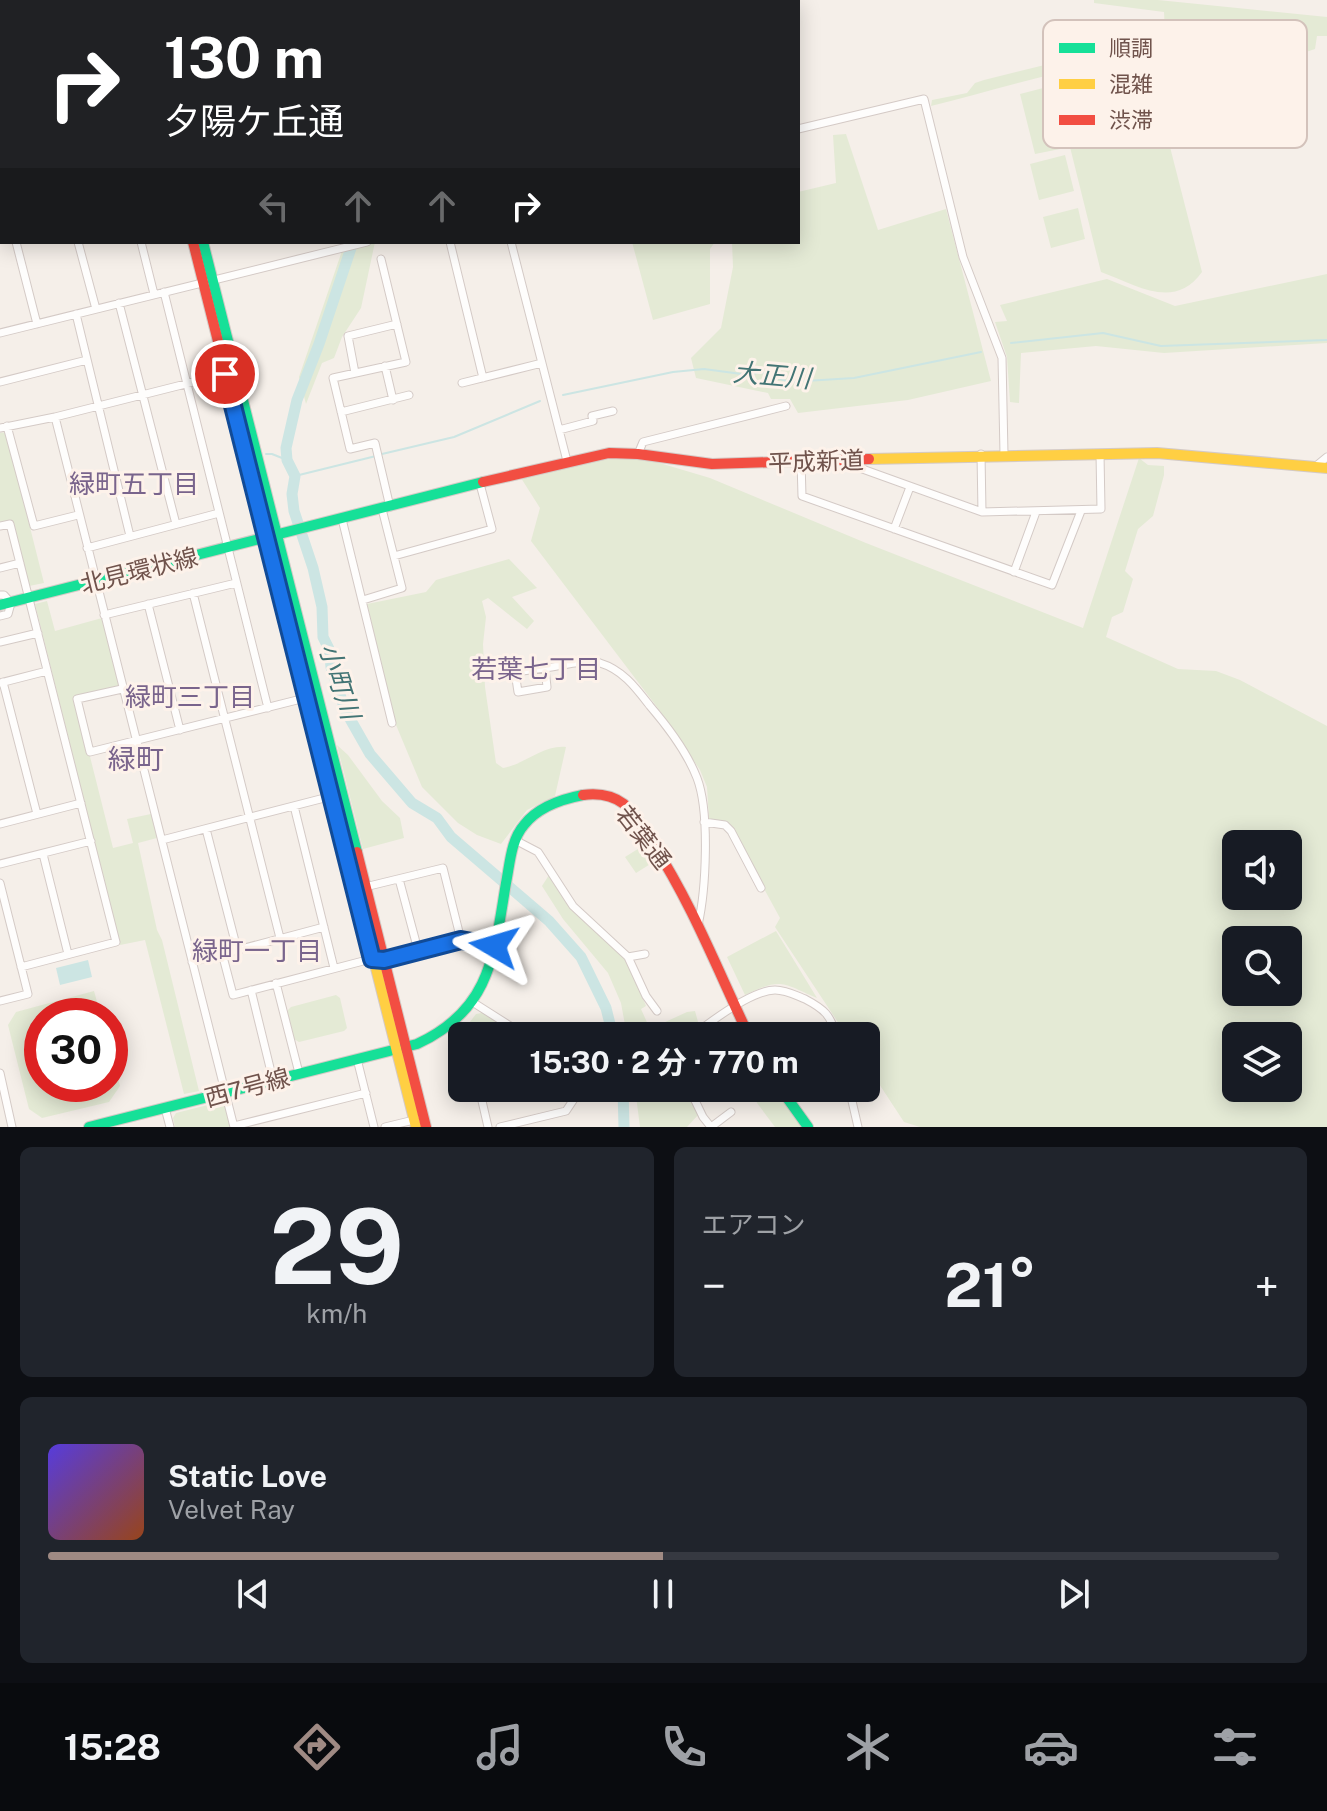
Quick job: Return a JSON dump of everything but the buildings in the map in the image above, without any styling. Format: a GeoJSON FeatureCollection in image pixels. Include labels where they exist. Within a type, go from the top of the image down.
{"type":"FeatureCollection","features":[{"type":"Feature","properties":{"kind":"street"},"geometry":{"type":"LineString","coordinates":[[800,129],[924,99],[963,257],[1002,358],[1004,454]]}},
{"type":"Feature","properties":{"kind":"street"},"geometry":{"type":"LineString","coordinates":[[17,244],[37,324]]}},
{"type":"Feature","properties":{"kind":"street"},"geometry":{"type":"LineString","coordinates":[[79,244],[96,309]]}},
{"type":"Feature","properties":{"kind":"street"},"geometry":{"type":"LineString","coordinates":[[142,244],[154,294]]}},
{"type":"Feature","properties":{"kind":"street"},"geometry":{"type":"LineString","coordinates":[[194,244],[208,282]]}},
{"type":"Feature","properties":{"kind":"street"},"geometry":{"type":"LineString","coordinates":[[203,244],[208,282],[230,372],[278,535],[312,696],[420,1123],[385,1127]]}},
{"type":"Feature","properties":{"kind":"street"},"geometry":{"type":"LineString","coordinates":[[325,244],[327,252]]}},
{"type":"Feature","properties":{"kind":"street"},"geometry":{"type":"LineString","coordinates":[[0,333],[357,244]]}},
{"type":"Feature","properties":{"kind":"street"},"geometry":{"type":"LineString","coordinates":[[450,244],[483,378]]}},
{"type":"Feature","properties":{"kind":"street"},"geometry":{"type":"LineString","coordinates":[[512,244],[567,461]]}},
{"type":"Feature","properties":{"kind":"street"},"geometry":{"type":"LineString","coordinates":[[363,600],[402,588],[375,443],[350,449],[333,378],[406,362],[381,259]]}},
{"type":"Feature","properties":{"kind":"street"},"geometry":{"type":"LineString","coordinates":[[164,292],[268,708]]}},
{"type":"Feature","properties":{"kind":"street"},"geometry":{"type":"LineString","coordinates":[[119,303],[176,524]]}},
{"type":"Feature","properties":{"kind":"street"},"geometry":{"type":"LineString","coordinates":[[76,314],[130,536]]}},
{"type":"Feature","properties":{"kind":"street"},"geometry":{"type":"LineString","coordinates":[[355,373],[348,336],[397,324]]}},
{"type":"Feature","properties":{"kind":"street"},"geometry":{"type":"LineString","coordinates":[[0,382],[87,360]]}},
{"type":"Feature","properties":{"kind":"street"},"geometry":{"type":"LineString","coordinates":[[462,383],[542,363]]}},
{"type":"Feature","properties":{"kind":"street"},"geometry":{"type":"LineString","coordinates":[[385,366],[393,400]]}},
{"type":"Feature","properties":{"kind":"street"},"geometry":{"type":"LineString","coordinates":[[78,515],[34,526],[4,427],[230,372]]}},
{"type":"Feature","properties":{"kind":"street"},"geometry":{"type":"LineString","coordinates":[[341,412],[409,395]]}},
{"type":"Feature","properties":{"kind":"street"},"geometry":{"type":"LineString","coordinates":[[638,454],[643,442],[786,406]]}},
{"type":"Feature","properties":{"kind":"street"},"geometry":{"type":"LineString","coordinates":[[559,430],[593,421],[592,416],[613,411]]}},
{"type":"Feature","properties":{"kind":"street"},"geometry":{"type":"LineString","coordinates":[[55,417],[234,1127],[366,1093]]}},
{"type":"Feature","properties":{"kind":"street","name":"平成新道"},"geometry":{"type":"LineString","coordinates":[[314,526],[609,453],[712,464],[981,454],[1157,453],[1322,467]]}},
{"type":"Feature","properties":{"kind":"street"},"geometry":{"type":"LineString","coordinates":[[981,454],[982,512]]}},
{"type":"Feature","properties":{"kind":"street"},"geometry":{"type":"LineString","coordinates":[[839,460],[982,512],[1081,511],[1101,509],[1100,454]]}},
{"type":"Feature","properties":{"kind":"street"},"geometry":{"type":"LineString","coordinates":[[1322,467],[1327,457]]}},
{"type":"Feature","properties":{"kind":"street"},"geometry":{"type":"LineString","coordinates":[[801,461],[802,496],[1052,585],[1081,511]]}},
{"type":"Feature","properties":{"kind":"street"},"geometry":{"type":"LineString","coordinates":[[394,556],[492,529],[480,484]]}},
{"type":"Feature","properties":{"kind":"street"},"geometry":{"type":"LineString","coordinates":[[894,529],[910,487]]}},
{"type":"Feature","properties":{"kind":"street"},"geometry":{"type":"LineString","coordinates":[[1014,572],[1036,512]]}},
{"type":"Feature","properties":{"kind":"street"},"geometry":{"type":"LineString","coordinates":[[87,548],[219,513]]}},
{"type":"Feature","properties":{"kind":"street"},"geometry":{"type":"LineString","coordinates":[[342,519],[392,723]]}},
{"type":"Feature","properties":{"kind":"street"},"geometry":{"type":"LineString","coordinates":[[0,526],[10,524],[116,942],[21,967]]}},
{"type":"Feature","properties":{"kind":"street","name":"北見環状線"},"geometry":{"type":"LineString","coordinates":[[6,604],[314,526]]}},
{"type":"Feature","properties":{"kind":"street"},"geometry":{"type":"LineString","coordinates":[[0,568],[20,563]]}},
{"type":"Feature","properties":{"kind":"street"},"geometry":{"type":"LineString","coordinates":[[104,615],[236,583]]}},
{"type":"Feature","properties":{"kind":"street"},"geometry":{"type":"LineString","coordinates":[[193,593],[280,938]]}},
{"type":"Feature","properties":{"kind":"street"},"geometry":{"type":"LineString","coordinates":[[0,595],[4,595],[8,614],[0,616]]}},
{"type":"Feature","properties":{"kind":"street"},"geometry":{"type":"LineString","coordinates":[[148,604],[180,730]]}},
{"type":"Feature","properties":{"kind":"street"},"geometry":{"type":"LineString","coordinates":[[0,642],[38,633]]}},
{"type":"Feature","properties":{"kind":"street"},"geometry":{"type":"LineString","coordinates":[[545,668],[547,687],[518,692],[515,672],[545,668],[594,662],[627,678],[658,716],[692,767],[702,795],[704,822],[703,904],[698,926]]}},
{"type":"Feature","properties":{"kind":"street"},"geometry":{"type":"LineString","coordinates":[[37,814],[1,683],[47,671]]}},
{"type":"Feature","properties":{"kind":"street"},"geometry":{"type":"LineString","coordinates":[[122,689],[77,699],[90,752],[312,696]]}},
{"type":"Feature","properties":{"kind":"street"},"geometry":{"type":"LineString","coordinates":[[162,840],[336,794]]}},
{"type":"Feature","properties":{"kind":"street","name":"若葉通"},"geometry":{"type":"LineString","coordinates":[[515,840],[533,816],[567,799],[585,794],[609,796],[622,803],[674,874],[742,1022]]}},
{"type":"Feature","properties":{"kind":"street"},"geometry":{"type":"LineString","coordinates":[[0,824],[81,803]]}},
{"type":"Feature","properties":{"kind":"street"},"geometry":{"type":"LineString","coordinates":[[294,806],[334,968]]}},
{"type":"Feature","properties":{"kind":"street"},"geometry":{"type":"LineString","coordinates":[[704,822],[725,825],[731,831],[761,888]]}},
{"type":"Feature","properties":{"kind":"street"},"geometry":{"type":"LineString","coordinates":[[206,829],[237,949]]}},
{"type":"Feature","properties":{"kind":"street"},"geometry":{"type":"LineString","coordinates":[[457,1022],[474,1003],[485,983],[515,840],[538,852],[573,906],[628,957],[646,996],[657,1011]]}},
{"type":"Feature","properties":{"kind":"street"},"geometry":{"type":"LineString","coordinates":[[0,864],[91,841]]}},
{"type":"Feature","properties":{"kind":"street"},"geometry":{"type":"LineString","coordinates":[[43,854],[68,954]]}},
{"type":"Feature","properties":{"kind":"street"},"geometry":{"type":"LineString","coordinates":[[360,889],[443,868],[461,940]]}},
{"type":"Feature","properties":{"kind":"street"},"geometry":{"type":"LineString","coordinates":[[399,879],[418,950]]}},
{"type":"Feature","properties":{"kind":"street"},"geometry":{"type":"LineString","coordinates":[[0,883],[28,994],[0,1001]]}},
{"type":"Feature","properties":{"kind":"street"},"geometry":{"type":"LineString","coordinates":[[192,962],[324,927]]}},
{"type":"Feature","properties":{"kind":"street"},"geometry":{"type":"LineString","coordinates":[[222,953],[233,995],[334,968],[461,940],[494,946]]}},
{"type":"Feature","properties":{"kind":"street"},"geometry":{"type":"LineString","coordinates":[[628,957],[645,954]]}},
{"type":"Feature","properties":{"kind":"street"},"geometry":{"type":"LineString","coordinates":[[276,983],[299,1073]]}},
{"type":"Feature","properties":{"kind":"street"},"geometry":{"type":"LineString","coordinates":[[251,990],[273,1080]]}},
{"type":"Feature","properties":{"kind":"street"},"geometry":{"type":"LineString","coordinates":[[712,1022],[764,991],[775,990],[792,993],[825,1010],[830,1022]]}},
{"type":"Feature","properties":{"kind":"street"},"geometry":{"type":"LineString","coordinates":[[474,1003],[504,1022]]}},
{"type":"Feature","properties":{"kind":"street"},"geometry":{"type":"LineString","coordinates":[[401,1048],[448,1029]]}},
{"type":"Feature","properties":{"kind":"street","name":"西7号線"},"geometry":{"type":"LineString","coordinates":[[89,1127],[401,1048]]}},
{"type":"Feature","properties":{"kind":"street"},"geometry":{"type":"LineString","coordinates":[[357,1059],[374,1127]]}},
{"type":"Feature","properties":{"kind":"street"},"geometry":{"type":"LineString","coordinates":[[0,1073],[12,1127]]}},
{"type":"Feature","properties":{"kind":"street"},"geometry":{"type":"LineString","coordinates":[[482,1102],[488,1127]]}},
{"type":"Feature","properties":{"kind":"street"},"geometry":{"type":"LineString","coordinates":[[500,1127],[566,1111],[572,1102]]}},
{"type":"Feature","properties":{"kind":"street"},"geometry":{"type":"LineString","coordinates":[[696,1102],[711,1127],[731,1112]]}},
{"type":"Feature","properties":{"kind":"street"},"geometry":{"type":"LineString","coordinates":[[790,1102],[808,1127]]}},
{"type":"Feature","properties":{"kind":"street"},"geometry":{"type":"LineString","coordinates":[[852,1102],[858,1127]]}},
{"type":"Feature","properties":{"kind":"street"},"geometry":{"type":"LineString","coordinates":[[165,1108],[170,1127]]}},
{"type":"Feature","properties":{"kind":"green space"},"geometry":{"type":"Polygon","coordinates":[[[1094,0],[1158,0],[1327,17],[1327,36],[1317,36],[1315,49],[1307,52],[1307,20],[1164,20],[1164,12],[1094,3],[1094,0]]]}},
{"type":"Feature","properties":{"kind":"green space"},"geometry":{"type":"Polygon","coordinates":[[[1043,65],[1043,77],[931,106],[932,100],[967,93],[975,83],[1043,65]]]}},
{"type":"Feature","properties":{"kind":"green space"},"geometry":{"type":"Polygon","coordinates":[[[1043,88],[1043,148],[1065,148],[1035,154],[1020,94],[1043,88]]]}},
{"type":"Feature","properties":{"kind":"green space"},"geometry":{"type":"Polygon","coordinates":[[[846,134],[878,230],[946,209],[991,381],[908,400],[798,413],[790,399],[771,399],[768,393],[696,378],[691,358],[721,328],[733,267],[732,244],[800,244],[800,192],[836,183],[833,135],[846,134]]]}},
{"type":"Feature","properties":{"kind":"green space"},"geometry":{"type":"Polygon","coordinates":[[[1070,148],[1170,148],[1202,272],[1191,284],[1167,293],[1141,288],[1101,272],[1070,148]]]}},
{"type":"Feature","properties":{"kind":"green space"},"geometry":{"type":"Polygon","coordinates":[[[1065,155],[1074,191],[1039,200],[1030,164],[1065,155]]]}},
{"type":"Feature","properties":{"kind":"green space"},"geometry":{"type":"Polygon","coordinates":[[[1078,208],[1085,239],[1051,248],[1043,217],[1078,208]]]}},
{"type":"Feature","properties":{"kind":"green space"},"geometry":{"type":"Polygon","coordinates":[[[344,244],[375,244],[361,308],[342,337],[334,358],[322,363],[306,404],[299,377],[344,244]]]}},
{"type":"Feature","properties":{"kind":"green space"},"geometry":{"type":"Polygon","coordinates":[[[633,244],[714,244],[710,249],[710,304],[653,320],[633,244]]]}},
{"type":"Feature","properties":{"kind":"green space"},"geometry":{"type":"Polygon","coordinates":[[[1327,274],[1327,343],[1164,353],[1096,346],[1021,353],[1019,403],[1010,402],[1007,357],[995,322],[1007,321],[1000,305],[1107,279],[1175,306],[1327,274]]]}},
{"type":"Feature","properties":{"kind":"green space"},"geometry":{"type":"Polygon","coordinates":[[[6,432],[44,583],[29,586],[12,520],[0,522],[0,433],[6,432]]]}},
{"type":"Feature","properties":{"kind":"green space"},"geometry":{"type":"Polygon","coordinates":[[[636,456],[710,478],[1083,628],[1139,458],[1148,465],[1164,466],[1153,516],[1138,529],[1125,571],[1133,579],[1123,612],[1112,617],[1106,637],[1178,669],[1216,671],[1240,680],[1327,726],[1327,1127],[920,1127],[904,1122],[880,1085],[880,1022],[838,1022],[775,927],[780,918],[728,823],[709,819],[707,787],[700,770],[660,711],[531,541],[540,508],[521,478],[578,463],[636,456]]]}},
{"type":"Feature","properties":{"kind":"green space"},"geometry":{"type":"Polygon","coordinates":[[[509,559],[537,588],[512,597],[534,621],[527,629],[488,598],[482,601],[486,617],[483,644],[485,687],[496,763],[503,768],[549,749],[566,747],[555,796],[527,810],[501,844],[477,835],[458,823],[422,787],[396,725],[367,604],[426,592],[436,580],[509,559]]]}},
{"type":"Feature","properties":{"kind":"green space"},"geometry":{"type":"Polygon","coordinates":[[[47,601],[55,631],[102,618],[119,686],[75,697],[113,848],[133,843],[127,819],[151,814],[157,838],[138,843],[199,1091],[184,1094],[145,940],[120,945],[35,604],[47,601]]]}},
{"type":"Feature","properties":{"kind":"green space"},"geometry":{"type":"Polygon","coordinates":[[[337,745],[382,801],[400,818],[404,838],[363,849],[337,745]]]}},
{"type":"Feature","properties":{"kind":"green space"},"geometry":{"type":"Polygon","coordinates":[[[641,847],[652,863],[636,873],[625,857],[641,847]]]}},
{"type":"Feature","properties":{"kind":"green space"},"geometry":{"type":"Polygon","coordinates":[[[549,875],[627,959],[646,1006],[641,1009],[647,1022],[624,1022],[621,1003],[608,973],[563,919],[542,886],[549,875]]]}},
{"type":"Feature","properties":{"kind":"green space"},"geometry":{"type":"Polygon","coordinates":[[[776,931],[817,998],[782,984],[745,995],[727,957],[776,931]]]}},
{"type":"Feature","properties":{"kind":"green space"},"geometry":{"type":"Polygon","coordinates":[[[94,991],[96,998],[68,998],[94,991]]]}},
{"type":"Feature","properties":{"kind":"green space"},"geometry":{"type":"Polygon","coordinates":[[[336,995],[340,998],[347,1028],[299,1042],[294,1039],[287,1011],[291,1007],[336,995]]]}},
{"type":"Feature","properties":{"kind":"green space"},"geometry":{"type":"Polygon","coordinates":[[[24,1010],[24,1089],[8,1025],[16,1012],[24,1010]]]}},
{"type":"Feature","properties":{"kind":"green space"},"geometry":{"type":"Polygon","coordinates":[[[695,1011],[698,1022],[665,1022],[687,1012],[695,1011]]]}},
{"type":"Feature","properties":{"kind":"green space"},"geometry":{"type":"Polygon","coordinates":[[[482,1013],[497,1022],[470,1022],[476,1014],[482,1013]]]}},
{"type":"Feature","properties":{"kind":"green space"},"geometry":{"type":"Polygon","coordinates":[[[27,1102],[109,1102],[42,1118],[29,1109],[27,1102]]]}},
{"type":"Feature","properties":{"kind":"green space"},"geometry":{"type":"Polygon","coordinates":[[[220,1102],[225,1106],[230,1127],[175,1127],[173,1118],[176,1113],[220,1102]]]}},
{"type":"Feature","properties":{"kind":"green space"},"geometry":{"type":"Polygon","coordinates":[[[637,1102],[691,1102],[698,1115],[687,1127],[640,1127],[637,1102]]]}},
{"type":"Feature","properties":{"kind":"green space"},"geometry":{"type":"Polygon","coordinates":[[[784,1102],[802,1127],[775,1127],[757,1103],[784,1102]]]}},
{"type":"Feature","properties":{"kind":"water"},"geometry":{"type":"Polygon","coordinates":[[[88,960],[92,977],[60,985],[56,968],[88,960]]]}},
{"type":"Feature","properties":{"kind":"waterway","name":"小町川"},"geometry":{"type":"LineString","coordinates":[[352,244],[297,400],[286,448],[287,460],[295,476],[292,494],[294,511],[313,568],[322,607],[323,637],[345,710],[370,754],[412,803],[437,818],[451,837],[549,921],[581,957],[606,1008],[610,1022]]}},
{"type":"Feature","properties":{"kind":"waterway","name":"大正川"},"geometry":{"type":"LineString","coordinates":[[1011,343],[1103,333],[1161,346],[1327,340]]}},
{"type":"Feature","properties":{"kind":"waterway","name":"大正川"},"geometry":{"type":"LineString","coordinates":[[563,395],[673,372],[704,369],[749,375],[761,372],[789,382],[854,378],[981,352]]}},
{"type":"Feature","properties":{"kind":"waterway","name":"大正川"},"geometry":{"type":"LineString","coordinates":[[382,454],[454,437],[540,401]]}},
{"type":"Feature","properties":{"kind":"waterway"},"geometry":{"type":"LineString","coordinates":[[266,454],[287,460]]}},
{"type":"Feature","properties":{"kind":"waterway","name":"大正川"},"geometry":{"type":"LineString","coordinates":[[295,476],[376,456]]}},
{"type":"Feature","properties":{"kind":"waterway","name":"小町川"},"geometry":{"type":"LineString","coordinates":[[623,1102],[624,1127]]}},
{"type":"Feature","properties":{"kind":"traffic: fast"},"geometry":{"type":"LineString","coordinates":[[204,244],[357,852]]}},
{"type":"Feature","properties":{"kind":"traffic: fast"},"geometry":{"type":"LineString","coordinates":[[0,605],[483,482]]}},
{"type":"Feature","properties":{"kind":"traffic: fast"},"geometry":{"type":"LineString","coordinates":[[89,1127],[417,1044],[442,1030],[475,997],[485,978],[497,934],[512,852],[520,831],[529,819],[543,809],[583,795]]}},
{"type":"Feature","properties":{"kind":"traffic: fast"},"geometry":{"type":"LineString","coordinates":[[790,1102],[808,1127]]}},
{"type":"Feature","properties":{"kind":"traffic: slow"},"geometry":{"type":"LineString","coordinates":[[869,459],[1157,453],[1327,468]]}},
{"type":"Feature","properties":{"kind":"traffic: slow"},"geometry":{"type":"LineString","coordinates":[[317,734],[416,1127]]}},
{"type":"Feature","properties":{"kind":"traffic: jam"},"geometry":{"type":"LineString","coordinates":[[194,244],[317,734]]}},
{"type":"Feature","properties":{"kind":"traffic: jam"},"geometry":{"type":"LineString","coordinates":[[483,482],[609,453],[712,464],[869,459]]}},
{"type":"Feature","properties":{"kind":"traffic: jam"},"geometry":{"type":"LineString","coordinates":[[583,795],[615,799],[624,804],[640,822],[692,914],[742,1022]]}},
{"type":"Feature","properties":{"kind":"traffic: jam"},"geometry":{"type":"LineString","coordinates":[[357,852],[426,1127]]}},
{"type":"Feature","properties":{"kind":"district","name":"緑町五丁目"},"geometry":{"type":"Point","coordinates":[134,483]}},
{"type":"Feature","properties":{"kind":"district","name":"若葉七丁目"},"geometry":{"type":"Point","coordinates":[536,668]}},
{"type":"Feature","properties":{"kind":"district","name":"緑町三丁目"},"geometry":{"type":"Point","coordinates":[190,696]}},
{"type":"Feature","properties":{"kind":"district","name":"緑町"},"geometry":{"type":"Point","coordinates":[136,758]}},
{"type":"Feature","properties":{"kind":"district","name":"緑町一丁目"},"geometry":{"type":"Point","coordinates":[257,950]}},
{"type":"Feature","properties":{"kind":"route"},"geometry":{"type":"LineString","coordinates":[[225,374],[372,959],[384,960],[461,940],[494,946]]}}]}
